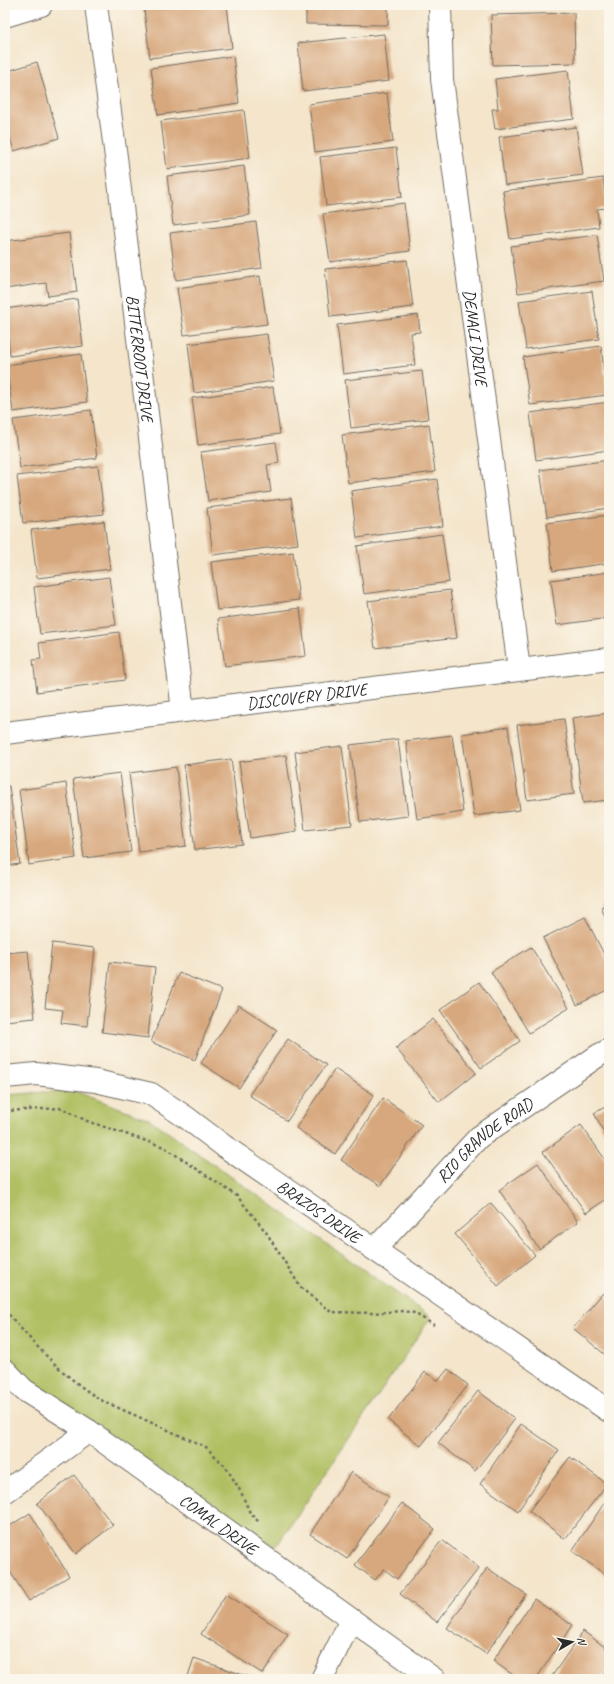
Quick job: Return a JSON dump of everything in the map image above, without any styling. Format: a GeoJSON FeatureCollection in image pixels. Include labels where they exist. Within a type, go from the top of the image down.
{"type":"FeatureCollection","features":[{"type":"Feature","properties":{"kind":"street"},"geometry":{"type":"LineString","coordinates":[[5,16],[41,5]]}},
{"type":"Feature","properties":{"kind":"street","name":"BITTERROOT DRIVE"},"geometry":{"type":"LineString","coordinates":[[96,5],[117,165],[183,711]]}},
{"type":"Feature","properties":{"kind":"street","name":"DENALI DRIVE"},"geometry":{"type":"LineString","coordinates":[[440,5],[442,79],[519,669]]}},
{"type":"Feature","properties":{"kind":"street","name":"DISCOVERY DRIVE"},"geometry":{"type":"LineString","coordinates":[[5,733],[609,659]]}},
{"type":"Feature","properties":{"kind":"street","name":"RIO GRANDE ROAD"},"geometry":{"type":"LineString","coordinates":[[375,1249],[479,1137],[599,1055],[609,1050]]}},
{"type":"Feature","properties":{"kind":"street","name":"BRAZOS DRIVE"},"geometry":{"type":"LineString","coordinates":[[5,1076],[36,1074],[96,1081],[151,1094],[187,1118],[224,1146],[609,1411]]}},
{"type":"Feature","properties":{"kind":"street","name":"COMAL DRIVE"},"geometry":{"type":"LineString","coordinates":[[5,1370],[24,1390],[89,1431],[434,1679]]}},
{"type":"Feature","properties":{"kind":"street"},"geometry":{"type":"LineString","coordinates":[[5,1492],[89,1431]]}},
{"type":"Feature","properties":{"kind":"street"},"geometry":{"type":"LineString","coordinates":[[322,1679],[351,1620]]}},
{"type":"Feature","properties":{"kind":"path"},"geometry":{"type":"LineString","coordinates":[[5,1111],[62,1108],[87,1121],[164,1148],[236,1196],[266,1232],[301,1288],[331,1312],[372,1313],[403,1311],[414,1313],[434,1325]]}},
{"type":"Feature","properties":{"kind":"path"},"geometry":{"type":"LineString","coordinates":[[5,1310],[38,1347],[89,1393],[103,1401],[206,1447],[226,1468],[241,1492],[250,1513],[264,1527]]}},
{"type":"Feature","properties":{"kind":"green space"},"geometry":{"type":"Polygon","coordinates":[[[72,1090],[149,1119],[431,1317],[276,1547],[60,1402],[24,1375],[5,1349],[5,1095],[72,1090]]]}},
{"type":"Feature","properties":{"kind":"building"},"geometry":{"type":"Polygon","coordinates":[[[187,5],[227,5],[232,48],[150,58],[144,10],[187,5]]]}},
{"type":"Feature","properties":{"kind":"building"},"geometry":{"type":"Polygon","coordinates":[[[306,5],[388,5],[388,25],[306,24],[306,5]]]}},
{"type":"Feature","properties":{"kind":"building"},"geometry":{"type":"Polygon","coordinates":[[[574,13],[575,63],[493,65],[491,15],[574,13]]]}},
{"type":"Feature","properties":{"kind":"building"},"geometry":{"type":"Polygon","coordinates":[[[384,34],[389,81],[303,91],[298,43],[384,34]]]}},
{"type":"Feature","properties":{"kind":"building"},"geometry":{"type":"Polygon","coordinates":[[[233,56],[239,103],[158,115],[151,68],[233,56]]]}},
{"type":"Feature","properties":{"kind":"building"},"geometry":{"type":"Polygon","coordinates":[[[37,62],[59,138],[14,151],[5,121],[5,72],[37,62]]]}},
{"type":"Feature","properties":{"kind":"building"},"geometry":{"type":"Polygon","coordinates":[[[568,70],[574,119],[495,129],[492,109],[498,109],[495,79],[568,70]]]}},
{"type":"Feature","properties":{"kind":"building"},"geometry":{"type":"Polygon","coordinates":[[[387,93],[393,142],[315,152],[309,104],[387,93]]]}},
{"type":"Feature","properties":{"kind":"building"},"geometry":{"type":"Polygon","coordinates":[[[244,110],[250,158],[167,169],[161,121],[244,110]]]}},
{"type":"Feature","properties":{"kind":"building"},"geometry":{"type":"Polygon","coordinates":[[[576,127],[583,175],[505,185],[499,137],[576,127]]]}},
{"type":"Feature","properties":{"kind":"building"},"geometry":{"type":"Polygon","coordinates":[[[396,148],[402,197],[326,206],[320,157],[396,148]]]}},
{"type":"Feature","properties":{"kind":"building"},"geometry":{"type":"Polygon","coordinates":[[[244,166],[250,215],[173,225],[167,176],[244,166]]]}},
{"type":"Feature","properties":{"kind":"building"},"geometry":{"type":"Polygon","coordinates":[[[603,178],[607,208],[597,209],[599,227],[510,239],[503,191],[603,178]]]}},
{"type":"Feature","properties":{"kind":"building"},"geometry":{"type":"Polygon","coordinates":[[[404,203],[410,251],[330,262],[323,214],[404,203]]]}},
{"type":"Feature","properties":{"kind":"building"},"geometry":{"type":"Polygon","coordinates":[[[256,222],[262,268],[176,280],[170,233],[256,222]]]}},
{"type":"Feature","properties":{"kind":"building"},"geometry":{"type":"Polygon","coordinates":[[[69,233],[77,292],[48,296],[46,283],[5,289],[5,241],[69,233]]]}},
{"type":"Feature","properties":{"kind":"building"},"geometry":{"type":"Polygon","coordinates":[[[597,235],[604,281],[518,293],[511,246],[597,235]]]}},
{"type":"Feature","properties":{"kind":"building"},"geometry":{"type":"Polygon","coordinates":[[[407,260],[413,307],[330,317],[325,269],[407,260]]]}},
{"type":"Feature","properties":{"kind":"building"},"geometry":{"type":"Polygon","coordinates":[[[260,276],[267,324],[184,335],[177,288],[260,276]]]}},
{"type":"Feature","properties":{"kind":"building"},"geometry":{"type":"Polygon","coordinates":[[[592,291],[599,339],[526,349],[519,301],[592,291]]]}},
{"type":"Feature","properties":{"kind":"building"},"geometry":{"type":"Polygon","coordinates":[[[77,299],[83,346],[10,356],[5,309],[77,299]]]}},
{"type":"Feature","properties":{"kind":"building"},"geometry":{"type":"Polygon","coordinates":[[[418,315],[420,332],[411,333],[415,365],[343,374],[337,325],[418,315]]]}},
{"type":"Feature","properties":{"kind":"building"},"geometry":{"type":"Polygon","coordinates":[[[267,334],[274,381],[194,393],[188,344],[267,334]]]}},
{"type":"Feature","properties":{"kind":"building"},"geometry":{"type":"Polygon","coordinates":[[[601,346],[607,395],[530,405],[523,357],[601,346]]]}},
{"type":"Feature","properties":{"kind":"building"},"geometry":{"type":"Polygon","coordinates":[[[81,354],[87,402],[13,412],[6,365],[81,354]]]}},
{"type":"Feature","properties":{"kind":"building"},"geometry":{"type":"Polygon","coordinates":[[[422,371],[428,419],[351,428],[345,380],[422,371]]]}},
{"type":"Feature","properties":{"kind":"building"},"geometry":{"type":"Polygon","coordinates":[[[273,387],[280,434],[198,445],[192,398],[273,387]]]}},
{"type":"Feature","properties":{"kind":"building"},"geometry":{"type":"Polygon","coordinates":[[[609,402],[609,450],[536,460],[530,413],[609,402]]]}},
{"type":"Feature","properties":{"kind":"building"},"geometry":{"type":"Polygon","coordinates":[[[91,410],[97,458],[20,468],[13,420],[91,410]]]}},
{"type":"Feature","properties":{"kind":"building"},"geometry":{"type":"Polygon","coordinates":[[[429,424],[435,472],[348,483],[342,435],[429,424]]]}},
{"type":"Feature","properties":{"kind":"building"},"geometry":{"type":"Polygon","coordinates":[[[276,442],[279,463],[267,465],[271,492],[208,501],[201,452],[276,442]]]}},
{"type":"Feature","properties":{"kind":"building"},"geometry":{"type":"Polygon","coordinates":[[[609,460],[609,508],[547,517],[540,470],[609,460]]]}},
{"type":"Feature","properties":{"kind":"building"},"geometry":{"type":"Polygon","coordinates":[[[98,466],[104,514],[23,523],[17,476],[98,466]]]}},
{"type":"Feature","properties":{"kind":"building"},"geometry":{"type":"Polygon","coordinates":[[[437,479],[443,526],[357,538],[351,491],[437,479]]]}},
{"type":"Feature","properties":{"kind":"building"},"geometry":{"type":"Polygon","coordinates":[[[291,498],[298,544],[213,555],[207,508],[291,498]]]}},
{"type":"Feature","properties":{"kind":"building"},"geometry":{"type":"Polygon","coordinates":[[[609,515],[609,563],[553,571],[547,523],[609,515]]]}},
{"type":"Feature","properties":{"kind":"building"},"geometry":{"type":"Polygon","coordinates":[[[104,521],[110,569],[37,578],[31,530],[104,521]]]}},
{"type":"Feature","properties":{"kind":"building"},"geometry":{"type":"Polygon","coordinates":[[[442,534],[449,582],[364,594],[357,546],[442,534]]]}},
{"type":"Feature","properties":{"kind":"building"},"geometry":{"type":"Polygon","coordinates":[[[293,552],[299,600],[217,610],[211,562],[293,552]]]}},
{"type":"Feature","properties":{"kind":"building"},"geometry":{"type":"Polygon","coordinates":[[[609,572],[609,618],[557,625],[551,580],[609,572]]]}},
{"type":"Feature","properties":{"kind":"building"},"geometry":{"type":"Polygon","coordinates":[[[109,577],[116,625],[40,634],[34,587],[109,577]]]}},
{"type":"Feature","properties":{"kind":"building"},"geometry":{"type":"Polygon","coordinates":[[[450,590],[457,638],[375,648],[368,601],[450,590]]]}},
{"type":"Feature","properties":{"kind":"building"},"geometry":{"type":"Polygon","coordinates":[[[300,608],[306,656],[225,666],[218,619],[300,608]]]}},
{"type":"Feature","properties":{"kind":"building"},"geometry":{"type":"Polygon","coordinates":[[[119,632],[125,680],[37,692],[33,660],[41,659],[39,643],[119,632]]]}},
{"type":"Feature","properties":{"kind":"building"},"geometry":{"type":"Polygon","coordinates":[[[609,713],[609,800],[583,803],[572,718],[609,713]]]}},
{"type":"Feature","properties":{"kind":"building"},"geometry":{"type":"Polygon","coordinates":[[[564,719],[574,794],[527,800],[517,725],[564,719]]]}},
{"type":"Feature","properties":{"kind":"building"},"geometry":{"type":"Polygon","coordinates":[[[508,727],[520,810],[474,816],[462,734],[508,727]]]}},
{"type":"Feature","properties":{"kind":"building"},"geometry":{"type":"Polygon","coordinates":[[[452,735],[463,812],[417,819],[406,741],[452,735]]]}},
{"type":"Feature","properties":{"kind":"building"},"geometry":{"type":"Polygon","coordinates":[[[398,739],[408,816],[360,822],[350,745],[398,739]]]}},
{"type":"Feature","properties":{"kind":"building"},"geometry":{"type":"Polygon","coordinates":[[[342,746],[352,825],[305,830],[295,752],[342,746]]]}},
{"type":"Feature","properties":{"kind":"building"},"geometry":{"type":"Polygon","coordinates":[[[286,755],[297,831],[250,838],[239,762],[286,755]]]}},
{"type":"Feature","properties":{"kind":"building"},"geometry":{"type":"Polygon","coordinates":[[[231,759],[242,844],[195,850],[184,765],[231,759]]]}},
{"type":"Feature","properties":{"kind":"building"},"geometry":{"type":"Polygon","coordinates":[[[176,767],[186,846],[139,852],[129,773],[176,767]]]}},
{"type":"Feature","properties":{"kind":"building"},"geometry":{"type":"Polygon","coordinates":[[[120,773],[131,852],[84,858],[73,779],[120,773]]]}},
{"type":"Feature","properties":{"kind":"building"},"geometry":{"type":"Polygon","coordinates":[[[66,783],[76,858],[29,865],[19,790],[66,783]]]}},
{"type":"Feature","properties":{"kind":"building"},"geometry":{"type":"Polygon","coordinates":[[[9,786],[20,864],[5,866],[5,787],[9,786]]]}},
{"type":"Feature","properties":{"kind":"building"},"geometry":{"type":"Polygon","coordinates":[[[609,903],[609,927],[601,907],[609,903]]]}},
{"type":"Feature","properties":{"kind":"building"},"geometry":{"type":"Polygon","coordinates":[[[585,917],[609,964],[609,989],[577,1005],[543,938],[585,917]]]}},
{"type":"Feature","properties":{"kind":"building"},"geometry":{"type":"Polygon","coordinates":[[[52,943],[95,948],[87,1026],[61,1023],[63,1010],[45,1008],[52,943]]]}},
{"type":"Feature","properties":{"kind":"building"},"geometry":{"type":"Polygon","coordinates":[[[531,947],[569,1008],[529,1033],[491,972],[531,947]]]}},
{"type":"Feature","properties":{"kind":"building"},"geometry":{"type":"Polygon","coordinates":[[[28,951],[35,1018],[5,1021],[5,953],[28,951]]]}},
{"type":"Feature","properties":{"kind":"building"},"geometry":{"type":"Polygon","coordinates":[[[110,962],[155,967],[148,1038],[102,1032],[110,962]]]}},
{"type":"Feature","properties":{"kind":"building"},"geometry":{"type":"Polygon","coordinates":[[[179,973],[222,990],[195,1060],[151,1042],[179,973]]]}},
{"type":"Feature","properties":{"kind":"building"},"geometry":{"type":"Polygon","coordinates":[[[479,982],[520,1041],[481,1068],[440,1010],[479,982]]]}},
{"type":"Feature","properties":{"kind":"building"},"geometry":{"type":"Polygon","coordinates":[[[239,1005],[277,1030],[239,1088],[201,1063],[239,1005]]]}},
{"type":"Feature","properties":{"kind":"building"},"geometry":{"type":"Polygon","coordinates":[[[433,1019],[476,1073],[439,1102],[396,1048],[433,1019]]]}},
{"type":"Feature","properties":{"kind":"building"},"geometry":{"type":"Polygon","coordinates":[[[288,1039],[326,1065],[287,1121],[249,1095],[288,1039]]]}},
{"type":"Feature","properties":{"kind":"building"},"geometry":{"type":"Polygon","coordinates":[[[335,1069],[374,1095],[335,1154],[296,1128],[335,1069]]]}},
{"type":"Feature","properties":{"kind":"building"},"geometry":{"type":"Polygon","coordinates":[[[383,1098],[422,1125],[380,1186],[341,1160],[383,1098]]]}},
{"type":"Feature","properties":{"kind":"building"},"geometry":{"type":"Polygon","coordinates":[[[609,1105],[609,1142],[594,1113],[609,1105]]]}},
{"type":"Feature","properties":{"kind":"building"},"geometry":{"type":"Polygon","coordinates":[[[581,1125],[609,1165],[609,1197],[586,1213],[543,1152],[581,1125]]]}},
{"type":"Feature","properties":{"kind":"building"},"geometry":{"type":"Polygon","coordinates":[[[538,1163],[578,1222],[539,1249],[499,1190],[538,1163]]]}},
{"type":"Feature","properties":{"kind":"building"},"geometry":{"type":"Polygon","coordinates":[[[491,1203],[535,1255],[498,1286],[455,1234],[491,1203]]]}},
{"type":"Feature","properties":{"kind":"building"},"geometry":{"type":"Polygon","coordinates":[[[603,1293],[609,1298],[609,1358],[573,1328],[603,1293]]]}},
{"type":"Feature","properties":{"kind":"building"},"geometry":{"type":"Polygon","coordinates":[[[448,1369],[468,1385],[421,1446],[388,1420],[425,1372],[438,1381],[448,1369]]]}},
{"type":"Feature","properties":{"kind":"building"},"geometry":{"type":"Polygon","coordinates":[[[478,1391],[515,1419],[475,1471],[438,1443],[478,1391]]]}},
{"type":"Feature","properties":{"kind":"building"},"geometry":{"type":"Polygon","coordinates":[[[521,1424],[559,1450],[518,1511],[480,1484],[521,1424]]]}},
{"type":"Feature","properties":{"kind":"building"},"geometry":{"type":"Polygon","coordinates":[[[570,1457],[607,1484],[565,1539],[529,1511],[570,1457]]]}},
{"type":"Feature","properties":{"kind":"building"},"geometry":{"type":"Polygon","coordinates":[[[351,1472],[389,1497],[347,1559],[310,1534],[351,1472]]]}},
{"type":"Feature","properties":{"kind":"building"},"geometry":{"type":"Polygon","coordinates":[[[74,1475],[113,1525],[76,1554],[37,1503],[74,1475]]]}},
{"type":"Feature","properties":{"kind":"building"},"geometry":{"type":"Polygon","coordinates":[[[609,1496],[609,1571],[606,1575],[572,1551],[609,1496]]]}},
{"type":"Feature","properties":{"kind":"building"},"geometry":{"type":"Polygon","coordinates":[[[402,1503],[435,1529],[397,1579],[384,1569],[375,1580],[355,1565],[402,1503]]]}},
{"type":"Feature","properties":{"kind":"building"},"geometry":{"type":"Polygon","coordinates":[[[30,1513],[69,1576],[29,1601],[5,1564],[5,1529],[30,1513]]]}},
{"type":"Feature","properties":{"kind":"building"},"geometry":{"type":"Polygon","coordinates":[[[442,1540],[479,1568],[437,1622],[400,1594],[442,1540]]]}},
{"type":"Feature","properties":{"kind":"building"},"geometry":{"type":"Polygon","coordinates":[[[487,1568],[526,1594],[486,1654],[447,1628],[487,1568]]]}},
{"type":"Feature","properties":{"kind":"building"},"geometry":{"type":"Polygon","coordinates":[[[226,1594],[288,1634],[263,1674],[201,1634],[226,1594]]]}},
{"type":"Feature","properties":{"kind":"building"},"geometry":{"type":"Polygon","coordinates":[[[534,1599],[572,1625],[536,1679],[519,1679],[493,1661],[534,1599]]]}},
{"type":"Feature","properties":{"kind":"building"},"geometry":{"type":"Polygon","coordinates":[[[583,1631],[609,1650],[609,1668],[601,1679],[550,1679],[583,1631]]]}},
{"type":"Feature","properties":{"kind":"building"},"geometry":{"type":"Polygon","coordinates":[[[194,1658],[255,1679],[187,1679],[194,1658]]]}}]}
